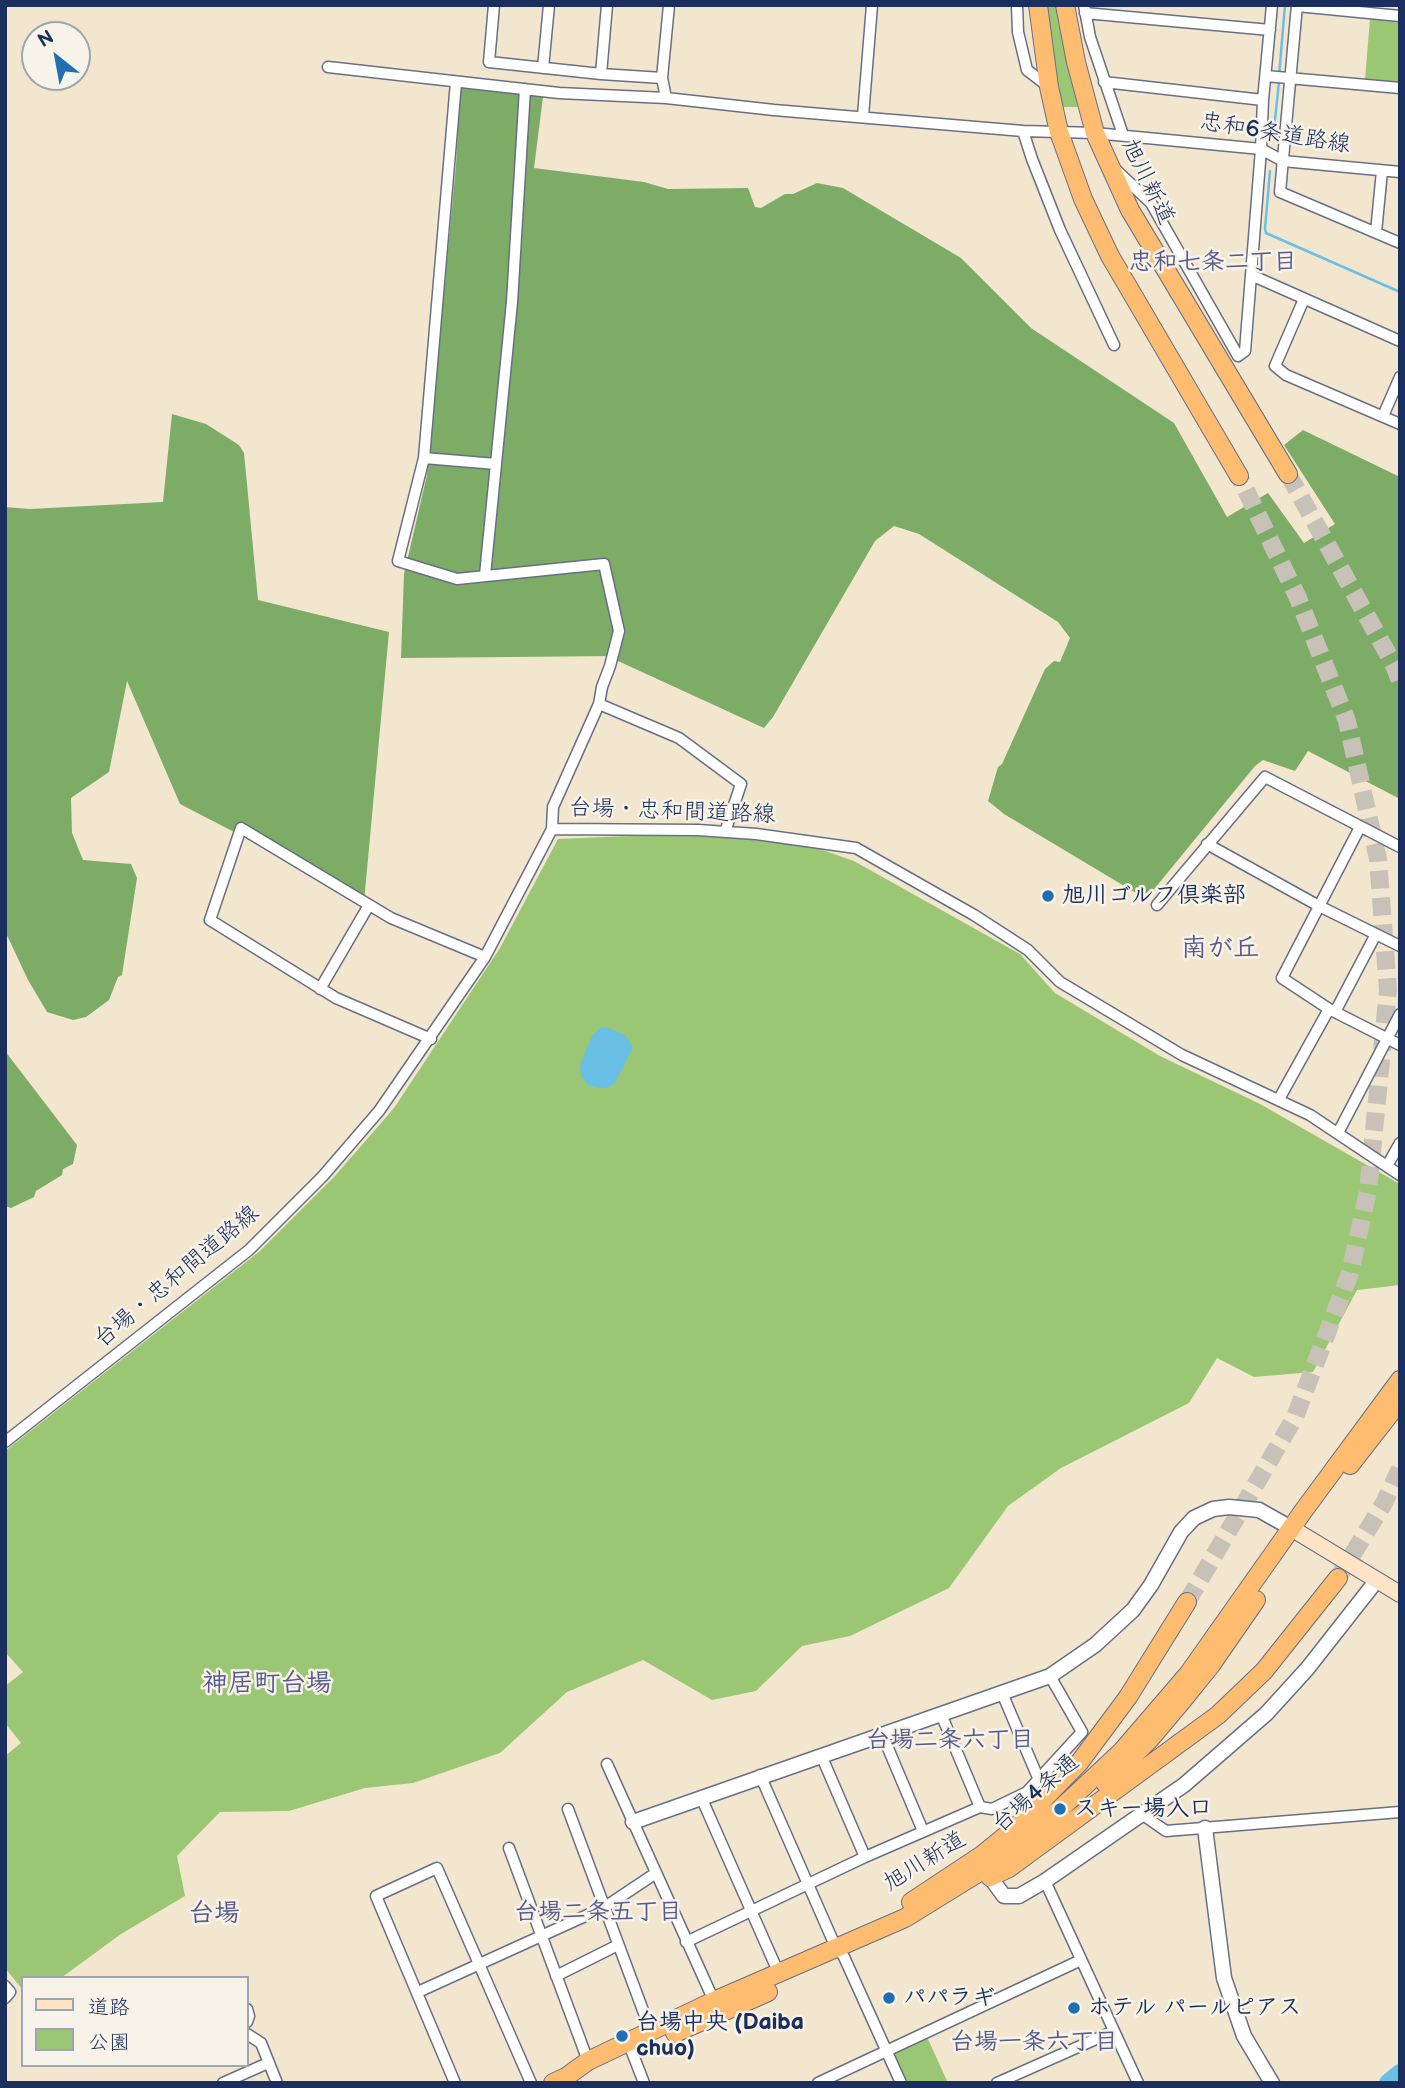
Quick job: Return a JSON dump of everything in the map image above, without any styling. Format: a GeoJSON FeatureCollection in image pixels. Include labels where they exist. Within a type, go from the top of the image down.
{"type":"FeatureCollection","features":[{"type":"Feature","properties":{"kind":"highway"},"geometry":{"type":"LineString","coordinates":[[1038,5],[1049,87],[1059,132],[1083,199],[1110,256],[1239,476]]}},
{"type":"Feature","properties":{"kind":"highway","name":"旭川新道"},"geometry":{"type":"LineString","coordinates":[[1065,5],[1076,62],[1095,133],[1130,210],[1288,474]]}},
{"type":"Feature","properties":{"kind":"highway","name":"台場4条通"},"geometry":{"type":"LineString","coordinates":[[560,2080],[588,2061],[714,2001],[943,1908],[986,1867],[1097,1790],[1150,1739],[1211,1665],[1296,1531],[1400,1380]]}},
{"type":"Feature","properties":{"kind":"highway","name":"台場4条通"},"geometry":{"type":"LineString","coordinates":[[1296,1531],[1400,1401]]}},
{"type":"Feature","properties":{"kind":"highway","name":"旭川新道"},"geometry":{"type":"LineString","coordinates":[[986,1867],[1009,1868],[1218,1716],[1264,1671],[1338,1578]]}},
{"type":"Feature","properties":{"kind":"highway","name":"旭川新道"},"geometry":{"type":"LineString","coordinates":[[986,1867],[1014,1829],[1079,1763],[1128,1697],[1187,1602]]}},
{"type":"Feature","properties":{"kind":"highway"},"geometry":{"type":"LineString","coordinates":[[714,2001],[776,1967],[839,1949]]}},
{"type":"Feature","properties":{"kind":"highway","name":"台場4条通"},"geometry":{"type":"LineString","coordinates":[[560,2080],[580,2077],[632,2053],[839,1949]]}},
{"type":"Feature","properties":{"kind":"main road"},"geometry":{"type":"LineString","coordinates":[[1296,1531],[1400,1594]]}},
{"type":"Feature","properties":{"kind":"street"},"geometry":{"type":"LineString","coordinates":[[494,5],[489,62],[662,78]]}},
{"type":"Feature","properties":{"kind":"street"},"geometry":{"type":"LineString","coordinates":[[542,68],[549,5]]}},
{"type":"Feature","properties":{"kind":"street"},"geometry":{"type":"LineString","coordinates":[[601,74],[607,5]]}},
{"type":"Feature","properties":{"kind":"street"},"geometry":{"type":"LineString","coordinates":[[666,98],[662,78],[669,5]]}},
{"type":"Feature","properties":{"kind":"street"},"geometry":{"type":"LineString","coordinates":[[863,116],[872,5]]}},
{"type":"Feature","properties":{"kind":"street"},"geometry":{"type":"LineString","coordinates":[[1017,5],[1018,32],[1027,70],[1049,87]]}},
{"type":"Feature","properties":{"kind":"street"},"geometry":{"type":"LineString","coordinates":[[1137,18],[1138,5]]}},
{"type":"Feature","properties":{"kind":"street"},"geometry":{"type":"LineString","coordinates":[[1272,5],[1270,30],[1278,77],[1283,161],[1280,192],[1400,243]]}},
{"type":"Feature","properties":{"kind":"street"},"geometry":{"type":"LineString","coordinates":[[1108,163],[1151,203],[1238,356],[1245,351],[1263,100],[1278,77],[1297,6],[1400,16]]}},
{"type":"Feature","properties":{"kind":"street"},"geometry":{"type":"LineString","coordinates":[[1123,135],[1090,37],[1085,9],[1137,18],[1270,30]]}},
{"type":"Feature","properties":{"kind":"street","name":"忠和6条道路線"},"geometry":{"type":"LineString","coordinates":[[328,66],[525,89],[666,98],[1023,131],[1123,135],[1261,149],[1283,161],[1400,172]]}},
{"type":"Feature","properties":{"kind":"street"},"geometry":{"type":"LineString","coordinates":[[1278,77],[1400,88]]}},
{"type":"Feature","properties":{"kind":"street"},"geometry":{"type":"LineString","coordinates":[[456,82],[424,458],[398,561],[457,579],[604,564],[619,631],[599,704],[554,807],[552,829]]}},
{"type":"Feature","properties":{"kind":"street"},"geometry":{"type":"LineString","coordinates":[[1104,82],[1263,100]]}},
{"type":"Feature","properties":{"kind":"street"},"geometry":{"type":"LineString","coordinates":[[485,575],[512,302],[525,89]]}},
{"type":"Feature","properties":{"kind":"street"},"geometry":{"type":"LineString","coordinates":[[1023,131],[1031,159],[1060,230],[1114,345]]}},
{"type":"Feature","properties":{"kind":"street"},"geometry":{"type":"LineString","coordinates":[[1376,232],[1382,171]]}},
{"type":"Feature","properties":{"kind":"street"},"geometry":{"type":"LineString","coordinates":[[1251,275],[1400,341]]}},
{"type":"Feature","properties":{"kind":"street"},"geometry":{"type":"LineString","coordinates":[[1304,299],[1275,366],[1286,375],[1400,424]]}},
{"type":"Feature","properties":{"kind":"street"},"geometry":{"type":"LineString","coordinates":[[1382,416],[1400,377]]}},
{"type":"Feature","properties":{"kind":"street"},"geometry":{"type":"LineString","coordinates":[[424,458],[496,464]]}},
{"type":"Feature","properties":{"kind":"street"},"geometry":{"type":"LineString","coordinates":[[599,704],[679,738],[741,784],[725,832]]}},
{"type":"Feature","properties":{"kind":"street"},"geometry":{"type":"LineString","coordinates":[[1157,905],[1265,777],[1400,847]]}},
{"type":"Feature","properties":{"kind":"street"},"geometry":{"type":"LineString","coordinates":[[1360,827],[1282,978],[1332,1010],[1400,1045]]}},
{"type":"Feature","properties":{"kind":"street"},"geometry":{"type":"LineString","coordinates":[[431,1039],[336,999],[210,920],[241,828],[391,918],[485,957]]}},
{"type":"Feature","properties":{"kind":"street","name":"台場・忠和間道路線"},"geometry":{"type":"LineString","coordinates":[[5,1442],[249,1250],[323,1176],[371,1121],[431,1039],[485,957],[552,829],[698,830],[755,834],[856,848],[974,915],[1028,950],[1060,982],[1182,1055],[1279,1099],[1338,1133],[1400,1175]]}},
{"type":"Feature","properties":{"kind":"street"},"geometry":{"type":"LineString","coordinates":[[1207,844],[1319,906],[1400,946]]}},
{"type":"Feature","properties":{"kind":"street"},"geometry":{"type":"LineString","coordinates":[[320,989],[369,905]]}},
{"type":"Feature","properties":{"kind":"street"},"geometry":{"type":"LineString","coordinates":[[1279,1099],[1376,934]]}},
{"type":"Feature","properties":{"kind":"street"},"geometry":{"type":"LineString","coordinates":[[1338,1133],[1400,1014]]}},
{"type":"Feature","properties":{"kind":"street"},"geometry":{"type":"LineString","coordinates":[[1387,1166],[1400,1143]]}},
{"type":"Feature","properties":{"kind":"street"},"geometry":{"type":"LineString","coordinates":[[633,1822],[760,1775],[1050,1676],[1095,1645],[1133,1610],[1181,1532],[1194,1518],[1213,1509],[1245,1507],[1259,1510],[1296,1531]]}},
{"type":"Feature","properties":{"kind":"street"},"geometry":{"type":"LineString","coordinates":[[986,1867],[1004,1896],[1020,1896],[1184,1785],[1265,1714],[1307,1669],[1377,1580]]}},
{"type":"Feature","properties":{"kind":"street"},"geometry":{"type":"LineString","coordinates":[[686,1942],[923,1831],[980,1807],[992,1809],[1027,1792],[1082,1732],[1050,1676]]}},
{"type":"Feature","properties":{"kind":"street"},"geometry":{"type":"LineString","coordinates":[[1002,1693],[1039,1780]]}},
{"type":"Feature","properties":{"kind":"street"},"geometry":{"type":"LineString","coordinates":[[941,1714],[980,1807]]}},
{"type":"Feature","properties":{"kind":"street"},"geometry":{"type":"LineString","coordinates":[[882,1734],[923,1831]]}},
{"type":"Feature","properties":{"kind":"street"},"geometry":{"type":"LineString","coordinates":[[821,1755],[865,1857]]}},
{"type":"Feature","properties":{"kind":"street"},"geometry":{"type":"LineString","coordinates":[[607,1764],[714,2001]]}},
{"type":"Feature","properties":{"kind":"street"},"geometry":{"type":"LineString","coordinates":[[760,1775],[808,1885],[901,2083]]}},
{"type":"Feature","properties":{"kind":"street"},"geometry":{"type":"LineString","coordinates":[[701,1797],[776,1967]]}},
{"type":"Feature","properties":{"kind":"street"},"geometry":{"type":"LineString","coordinates":[[568,1809],[651,2032]]}},
{"type":"Feature","properties":{"kind":"street"},"geometry":{"type":"LineString","coordinates":[[1143,1815],[1166,1831],[1400,1812]]}},
{"type":"Feature","properties":{"kind":"street"},"geometry":{"type":"LineString","coordinates":[[1205,1828],[1224,1978],[1244,2036],[1272,2083]]}},
{"type":"Feature","properties":{"kind":"street"},"geometry":{"type":"LineString","coordinates":[[509,1848],[588,2061]]}},
{"type":"Feature","properties":{"kind":"street"},"geometry":{"type":"LineString","coordinates":[[456,2083],[376,1896],[437,1868],[531,2083]]}},
{"type":"Feature","properties":{"kind":"street"},"geometry":{"type":"LineString","coordinates":[[418,1992],[605,1907],[656,1873]]}},
{"type":"Feature","properties":{"kind":"street"},"geometry":{"type":"LineString","coordinates":[[1045,1881],[1138,2083]]}},
{"type":"Feature","properties":{"kind":"street"},"geometry":{"type":"LineString","coordinates":[[556,1976],[618,1945]]}},
{"type":"Feature","properties":{"kind":"street"},"geometry":{"type":"LineString","coordinates":[[818,2083],[1081,1960]]}},
{"type":"Feature","properties":{"kind":"street"},"geometry":{"type":"LineString","coordinates":[[5,1986],[10,1992],[5,1998]]}},
{"type":"Feature","properties":{"kind":"street"},"geometry":{"type":"LineString","coordinates":[[996,2083],[1114,2031]]}},
{"type":"Feature","properties":{"kind":"street"},"geometry":{"type":"LineString","coordinates":[[248,2035],[261,2043],[277,2083]]}},
{"type":"Feature","properties":{"kind":"street"},"geometry":{"type":"LineString","coordinates":[[632,2053],[644,2083]]}},
{"type":"Feature","properties":{"kind":"street"},"geometry":{"type":"LineString","coordinates":[[223,2083],[268,2063]]}},
{"type":"Feature","properties":{"kind":"green space"},"geometry":{"type":"Polygon","coordinates":[[[1043,5],[1058,5],[1068,67],[1078,107],[1062,107],[1043,5]]]}},
{"type":"Feature","properties":{"kind":"green space"},"geometry":{"type":"Polygon","coordinates":[[[1370,19],[1400,21],[1400,82],[1365,79],[1370,19]]]}},
{"type":"Feature","properties":{"kind":"green space"},"geometry":{"type":"Polygon","coordinates":[[[460,88],[543,97],[534,168],[644,182],[668,189],[748,188],[755,207],[761,208],[785,194],[793,194],[817,183],[843,188],[961,258],[1031,328],[1174,423],[1227,517],[1268,493],[1304,543],[1335,524],[1284,445],[1303,430],[1400,477],[1400,799],[1308,751],[1295,771],[1263,760],[1255,766],[1146,899],[1004,814],[988,801],[998,767],[1002,764],[1045,669],[1054,661],[1060,662],[1070,638],[1058,622],[919,534],[894,526],[875,541],[773,717],[764,728],[618,661],[617,656],[401,658],[404,574],[427,475],[456,165],[460,88]]]}},
{"type":"Feature","properties":{"kind":"green space"},"geometry":{"type":"Polygon","coordinates":[[[172,414],[206,424],[239,445],[244,453],[258,600],[389,632],[364,902],[270,844],[236,833],[180,804],[127,681],[109,772],[71,798],[72,833],[83,860],[131,864],[137,878],[122,975],[118,977],[109,1000],[86,1017],[73,1020],[47,1012],[28,980],[5,931],[5,507],[30,509],[163,502],[172,414]]]}},
{"type":"Feature","properties":{"kind":"green space","name":"旭川ゴルフ倶楽部"},"geometry":{"type":"Polygon","coordinates":[[[698,833],[817,848],[854,861],[1020,954],[1055,993],[1160,1056],[1260,1104],[1400,1184],[1400,1285],[1357,1290],[1313,1372],[1254,1377],[1217,1358],[1189,1403],[1061,1468],[1008,1506],[949,1588],[850,1636],[802,1646],[756,1691],[712,1700],[643,1660],[567,1692],[500,1753],[413,1783],[365,1788],[289,1811],[220,1812],[177,1856],[185,1896],[121,1934],[64,1976],[21,1976],[21,1988],[5,1968],[5,1756],[21,1743],[5,1723],[5,1686],[23,1672],[5,1652],[5,1451],[260,1251],[334,1177],[394,1108],[500,948],[558,839],[698,833]]]}},
{"type":"Feature","properties":{"kind":"green space"},"geometry":{"type":"Polygon","coordinates":[[[5,1051],[77,1145],[73,1164],[63,1169],[62,1175],[36,1191],[34,1197],[11,1208],[5,1206],[5,1051]]]}},
{"type":"Feature","properties":{"kind":"green space"},"geometry":{"type":"Polygon","coordinates":[[[927,2037],[948,2083],[905,2083],[893,2056],[896,2051],[927,2037]]]}},
{"type":"Feature","properties":{"kind":"water"},"geometry":{"type":"Polygon","coordinates":[[[606,1027],[625,1035],[633,1047],[615,1083],[607,1088],[600,1088],[588,1085],[581,1076],[580,1065],[592,1036],[600,1028],[606,1027]]]}},
{"type":"Feature","properties":{"kind":"waterway"},"geometry":{"type":"LineString","coordinates":[[1279,76],[1285,5]]}},
{"type":"Feature","properties":{"kind":"waterway"},"geometry":{"type":"LineString","coordinates":[[1273,138],[1279,82]]}},
{"type":"Feature","properties":{"kind":"waterway"},"geometry":{"type":"LineString","coordinates":[[1270,171],[1266,233],[1400,292]]}},
{"type":"Feature","properties":{"kind":"waterway"},"geometry":{"type":"LineString","coordinates":[[1388,2083],[1400,2073]]}},
{"type":"Feature","properties":{"kind":"tunnel"},"geometry":{"type":"LineString","coordinates":[[1288,474],[1394,665],[1400,681]]}},
{"type":"Feature","properties":{"kind":"tunnel"},"geometry":{"type":"LineString","coordinates":[[1187,1602],[1295,1417],[1350,1273],[1368,1191],[1388,990],[1378,859],[1347,721],[1298,598],[1239,476]]}},
{"type":"Feature","properties":{"kind":"tunnel"},"geometry":{"type":"LineString","coordinates":[[1338,1578],[1384,1503],[1400,1469]]}},
{"type":"Feature","properties":{"kind":"place","name":"旭川ゴルフ倶楽部"},"geometry":{"type":"Point","coordinates":[1048,896]}},
{"type":"Feature","properties":{"kind":"place","name":"スキー場入口"},"geometry":{"type":"Point","coordinates":[1060,1809]}},
{"type":"Feature","properties":{"kind":"place","name":"パパラギ"},"geometry":{"type":"Point","coordinates":[889,1998]}},
{"type":"Feature","properties":{"kind":"place","name":"ホテル パールピアス"},"geometry":{"type":"Point","coordinates":[1074,2008]}},
{"type":"Feature","properties":{"kind":"place","name":"台場中央 (Daiba chuo)"},"geometry":{"type":"Point","coordinates":[622,2036]}},
{"type":"Feature","properties":{"kind":"district","name":"忠和七条二丁目"},"geometry":{"type":"Point","coordinates":[1213,263]}},
{"type":"Feature","properties":{"kind":"district","name":"南が丘"},"geometry":{"type":"Point","coordinates":[1220,949]}},
{"type":"Feature","properties":{"kind":"district","name":"神居町台場"},"geometry":{"type":"Point","coordinates":[267,1684]}},
{"type":"Feature","properties":{"kind":"district","name":"台場二条六丁目"},"geometry":{"type":"Point","coordinates":[950,1741]}},
{"type":"Feature","properties":{"kind":"district","name":"台場二条五丁目"},"geometry":{"type":"Point","coordinates":[598,1913]}},
{"type":"Feature","properties":{"kind":"district","name":"台場"},"geometry":{"type":"Point","coordinates":[214,1914]}},
{"type":"Feature","properties":{"kind":"district","name":"台場一条六丁目"},"geometry":{"type":"Point","coordinates":[1034,2043]}}]}
